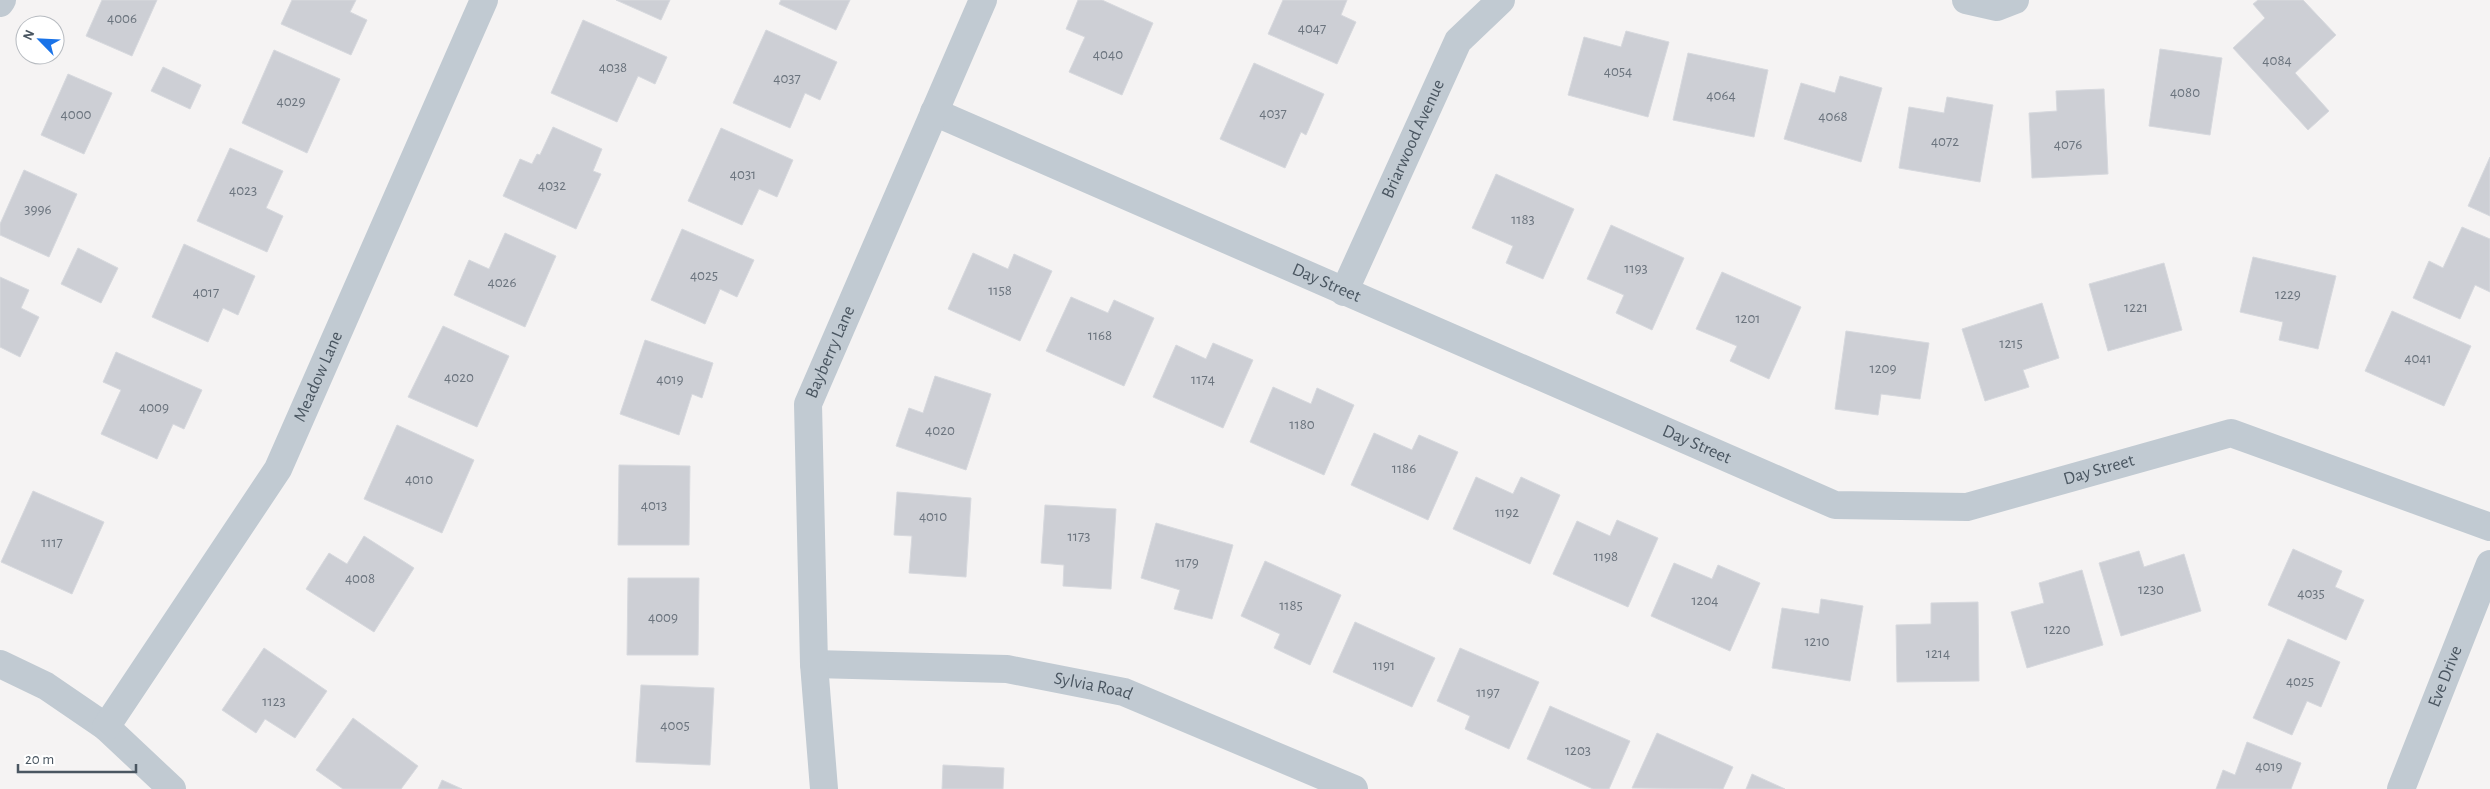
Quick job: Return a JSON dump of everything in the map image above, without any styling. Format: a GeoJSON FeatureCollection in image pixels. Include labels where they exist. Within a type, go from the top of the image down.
{"type":"FeatureCollection","features":[{"type":"Feature","properties":{"kind":"street","name":"Meadow Lane"},"geometry":{"type":"LineString","coordinates":[[106,728],[278,469],[484,0]]}},
{"type":"Feature","properties":{"kind":"street","name":"Bayberry Lane"},"geometry":{"type":"LineString","coordinates":[[824,789],[814,664],[808,404],[983,0]]}},
{"type":"Feature","properties":{"kind":"street","name":"Briarwood Avenue"},"geometry":{"type":"LineString","coordinates":[[1344,292],[1458,41],[1501,0]]}},
{"type":"Feature","properties":{"kind":"street"},"geometry":{"type":"LineString","coordinates":[[1966,0],[1997,6],[2015,0]]}},
{"type":"Feature","properties":{"kind":"street","name":"Day Street"},"geometry":{"type":"LineString","coordinates":[[934,112],[1835,505],[1967,508],[2231,433],[2490,527]]}},
{"type":"Feature","properties":{"kind":"street","name":"Eve Drive"},"geometry":{"type":"LineString","coordinates":[[2400,789],[2490,564]]}},
{"type":"Feature","properties":{"kind":"street"},"geometry":{"type":"LineString","coordinates":[[0,664],[46,686],[106,728],[172,789]]}},
{"type":"Feature","properties":{"kind":"street","name":"Sylvia Road"},"geometry":{"type":"LineString","coordinates":[[814,664],[1007,669],[1124,692],[1354,789]]}},
{"type":"Feature","properties":{"kind":"building"},"geometry":{"type":"Polygon","coordinates":[[[102,0],[157,0],[132,56],[86,36],[102,0]]]}},
{"type":"Feature","properties":{"kind":"building"},"geometry":{"type":"Polygon","coordinates":[[[292,0],[356,0],[350,12],[367,20],[351,55],[281,24],[292,0]]]}},
{"type":"Feature","properties":{"kind":"building"},"geometry":{"type":"Polygon","coordinates":[[[616,0],[670,0],[661,20],[616,0]]]}},
{"type":"Feature","properties":{"kind":"building"},"geometry":{"type":"Polygon","coordinates":[[[781,0],[850,0],[836,30],[779,4],[781,0]]]}},
{"type":"Feature","properties":{"kind":"building"},"geometry":{"type":"Polygon","coordinates":[[[1078,0],[1102,0],[1153,23],[1122,95],[1069,72],[1085,37],[1066,29],[1078,0]]]}},
{"type":"Feature","properties":{"kind":"building"},"geometry":{"type":"Polygon","coordinates":[[[1283,0],[1347,0],[1341,15],[1356,22],[1337,64],[1268,34],[1283,0]]]}},
{"type":"Feature","properties":{"kind":"building"},"geometry":{"type":"Polygon","coordinates":[[[2258,0],[2303,0],[2336,35],[2295,73],[2329,111],[2308,130],[2233,48],[2265,18],[2253,4],[2258,0]]]}},
{"type":"Feature","properties":{"kind":"building"},"geometry":{"type":"Polygon","coordinates":[[[583,20],[667,57],[655,84],[638,76],[617,122],[551,93],[583,20]]]}},
{"type":"Feature","properties":{"kind":"building"},"geometry":{"type":"Polygon","coordinates":[[[766,30],[837,62],[820,100],[805,93],[790,128],[733,103],[766,30]]]}},
{"type":"Feature","properties":{"kind":"building"},"geometry":{"type":"Polygon","coordinates":[[[1626,31],[1669,42],[1648,117],[1568,95],[1584,37],[1621,47],[1626,31]]]}},
{"type":"Feature","properties":{"kind":"building"},"geometry":{"type":"Polygon","coordinates":[[[2160,49],[2222,58],[2210,135],[2149,126],[2160,49]]]}},
{"type":"Feature","properties":{"kind":"building"},"geometry":{"type":"Polygon","coordinates":[[[274,50],[340,79],[307,153],[242,123],[274,50]]]}},
{"type":"Feature","properties":{"kind":"building"},"geometry":{"type":"Polygon","coordinates":[[[1688,53],[1768,70],[1754,137],[1673,120],[1688,53]]]}},
{"type":"Feature","properties":{"kind":"building"},"geometry":{"type":"Polygon","coordinates":[[[1254,63],[1324,94],[1306,135],[1301,132],[1285,168],[1220,139],[1254,63]]]}},
{"type":"Feature","properties":{"kind":"building"},"geometry":{"type":"Polygon","coordinates":[[[163,67],[201,85],[190,109],[151,91],[163,67]]]}},
{"type":"Feature","properties":{"kind":"building"},"geometry":{"type":"Polygon","coordinates":[[[68,74],[112,93],[84,154],[41,135],[68,74]]]}},
{"type":"Feature","properties":{"kind":"building"},"geometry":{"type":"Polygon","coordinates":[[[1840,76],[1882,88],[1861,162],[1784,139],[1801,83],[1835,93],[1840,76]]]}},
{"type":"Feature","properties":{"kind":"building"},"geometry":{"type":"Polygon","coordinates":[[[2104,89],[2108,174],[2032,178],[2029,113],[2057,111],[2056,91],[2104,89]]]}},
{"type":"Feature","properties":{"kind":"building"},"geometry":{"type":"Polygon","coordinates":[[[1947,97],[1993,105],[1980,182],[1899,168],[1909,107],[1944,113],[1947,97]]]}},
{"type":"Feature","properties":{"kind":"building"},"geometry":{"type":"Polygon","coordinates":[[[553,127],[602,149],[593,171],[601,174],[576,229],[503,196],[520,159],[532,164],[537,154],[540,155],[553,127]]]}},
{"type":"Feature","properties":{"kind":"building"},"geometry":{"type":"Polygon","coordinates":[[[721,128],[793,160],[777,197],[759,189],[742,225],[688,201],[721,128]]]}},
{"type":"Feature","properties":{"kind":"building"},"geometry":{"type":"Polygon","coordinates":[[[230,148],[283,171],[266,208],[283,216],[267,252],[197,221],[230,148]]]}},
{"type":"Feature","properties":{"kind":"building"},"geometry":{"type":"Polygon","coordinates":[[[2490,157],[2490,216],[2468,206],[2490,157]]]}},
{"type":"Feature","properties":{"kind":"building"},"geometry":{"type":"Polygon","coordinates":[[[24,170],[77,194],[49,257],[0,235],[0,224],[24,170]]]}},
{"type":"Feature","properties":{"kind":"building"},"geometry":{"type":"Polygon","coordinates":[[[1496,174],[1574,209],[1543,279],[1506,263],[1513,246],[1472,228],[1496,174]]]}},
{"type":"Feature","properties":{"kind":"building"},"geometry":{"type":"Polygon","coordinates":[[[1611,225],[1684,258],[1652,330],[1616,313],[1624,295],[1587,279],[1611,225]]]}},
{"type":"Feature","properties":{"kind":"building"},"geometry":{"type":"Polygon","coordinates":[[[2462,227],[2490,239],[2490,292],[2475,285],[2460,319],[2413,298],[2429,261],[2443,268],[2462,227]]]}},
{"type":"Feature","properties":{"kind":"building"},"geometry":{"type":"Polygon","coordinates":[[[682,229],[754,260],[737,297],[720,289],[705,324],[651,300],[682,229]]]}},
{"type":"Feature","properties":{"kind":"building"},"geometry":{"type":"Polygon","coordinates":[[[505,233],[556,256],[525,327],[454,295],[469,260],[489,269],[505,233]]]}},
{"type":"Feature","properties":{"kind":"building"},"geometry":{"type":"Polygon","coordinates":[[[184,244],[255,276],[238,315],[223,308],[208,342],[152,317],[184,244]]]}},
{"type":"Feature","properties":{"kind":"building"},"geometry":{"type":"Polygon","coordinates":[[[78,248],[118,268],[101,303],[61,284],[78,248]]]}},
{"type":"Feature","properties":{"kind":"building"},"geometry":{"type":"Polygon","coordinates":[[[973,253],[1008,269],[1014,254],[1052,271],[1020,341],[948,309],[973,253]]]}},
{"type":"Feature","properties":{"kind":"building"},"geometry":{"type":"Polygon","coordinates":[[[2253,257],[2336,276],[2318,349],[2279,340],[2283,322],[2240,312],[2253,257]]]}},
{"type":"Feature","properties":{"kind":"building"},"geometry":{"type":"Polygon","coordinates":[[[2164,263],[2182,330],[2108,351],[2089,284],[2164,263]]]}},
{"type":"Feature","properties":{"kind":"building"},"geometry":{"type":"Polygon","coordinates":[[[1722,272],[1801,307],[1769,379],[1730,361],[1737,346],[1696,329],[1722,272]]]}},
{"type":"Feature","properties":{"kind":"building"},"geometry":{"type":"Polygon","coordinates":[[[0,277],[29,290],[21,308],[39,317],[20,357],[0,347],[0,277]]]}},
{"type":"Feature","properties":{"kind":"building"},"geometry":{"type":"Polygon","coordinates":[[[1071,297],[1108,313],[1114,300],[1154,318],[1124,386],[1046,351],[1071,297]]]}},
{"type":"Feature","properties":{"kind":"building"},"geometry":{"type":"Polygon","coordinates":[[[2042,303],[2059,358],[2023,370],[2029,387],[1985,401],[1962,329],[2042,303]]]}},
{"type":"Feature","properties":{"kind":"building"},"geometry":{"type":"Polygon","coordinates":[[[2392,311],[2471,346],[2444,406],[2365,371],[2392,311]]]}},
{"type":"Feature","properties":{"kind":"building"},"geometry":{"type":"Polygon","coordinates":[[[443,326],[509,356],[477,427],[408,397],[443,326]]]}},
{"type":"Feature","properties":{"kind":"building"},"geometry":{"type":"Polygon","coordinates":[[[1846,331],[1929,343],[1920,399],[1881,394],[1878,415],[1835,409],[1846,331]]]}},
{"type":"Feature","properties":{"kind":"building"},"geometry":{"type":"Polygon","coordinates":[[[645,340],[713,363],[702,398],[692,394],[679,435],[620,414],[645,340]]]}},
{"type":"Feature","properties":{"kind":"building"},"geometry":{"type":"Polygon","coordinates":[[[1213,343],[1253,360],[1223,428],[1153,397],[1176,345],[1206,359],[1213,343]]]}},
{"type":"Feature","properties":{"kind":"building"},"geometry":{"type":"Polygon","coordinates":[[[116,352],[202,390],[184,429],[173,424],[157,459],[101,434],[121,390],[103,382],[116,352]]]}},
{"type":"Feature","properties":{"kind":"building"},"geometry":{"type":"Polygon","coordinates":[[[935,376],[991,394],[966,470],[896,446],[909,408],[923,413],[935,376]]]}},
{"type":"Feature","properties":{"kind":"building"},"geometry":{"type":"Polygon","coordinates":[[[1273,387],[1311,404],[1317,388],[1354,405],[1324,475],[1250,442],[1273,387]]]}},
{"type":"Feature","properties":{"kind":"building"},"geometry":{"type":"Polygon","coordinates":[[[397,425],[474,460],[442,533],[364,499],[397,425]]]}},
{"type":"Feature","properties":{"kind":"building"},"geometry":{"type":"Polygon","coordinates":[[[1374,433],[1412,450],[1419,435],[1458,452],[1428,520],[1351,485],[1374,433]]]}},
{"type":"Feature","properties":{"kind":"building"},"geometry":{"type":"Polygon","coordinates":[[[619,465],[690,466],[689,545],[618,545],[619,465]]]}},
{"type":"Feature","properties":{"kind":"building"},"geometry":{"type":"Polygon","coordinates":[[[1476,477],[1513,494],[1521,477],[1560,495],[1530,564],[1453,529],[1476,477]]]}},
{"type":"Feature","properties":{"kind":"building"},"geometry":{"type":"Polygon","coordinates":[[[33,491],[104,522],[72,594],[1,562],[33,491]]]}},
{"type":"Feature","properties":{"kind":"building"},"geometry":{"type":"Polygon","coordinates":[[[897,492],[971,498],[966,577],[909,573],[912,536],[894,535],[897,492]]]}},
{"type":"Feature","properties":{"kind":"building"},"geometry":{"type":"Polygon","coordinates":[[[1045,505],[1116,509],[1111,589],[1063,586],[1064,565],[1041,563],[1045,505]]]}},
{"type":"Feature","properties":{"kind":"building"},"geometry":{"type":"Polygon","coordinates":[[[1617,520],[1658,538],[1628,607],[1553,574],[1577,521],[1610,536],[1617,520]]]}},
{"type":"Feature","properties":{"kind":"building"},"geometry":{"type":"Polygon","coordinates":[[[1156,523],[1233,545],[1212,619],[1174,609],[1180,590],[1141,578],[1156,523]]]}},
{"type":"Feature","properties":{"kind":"building"},"geometry":{"type":"Polygon","coordinates":[[[364,536],[414,568],[374,632],[306,589],[329,553],[347,564],[364,536]]]}},
{"type":"Feature","properties":{"kind":"building"},"geometry":{"type":"Polygon","coordinates":[[[2293,549],[2342,571],[2335,587],[2364,600],[2346,640],[2268,605],[2293,549]]]}},
{"type":"Feature","properties":{"kind":"building"},"geometry":{"type":"Polygon","coordinates":[[[2139,551],[2144,567],[2184,554],[2201,611],[2121,636],[2099,563],[2139,551]]]}},
{"type":"Feature","properties":{"kind":"building"},"geometry":{"type":"Polygon","coordinates":[[[1265,561],[1341,595],[1310,665],[1274,648],[1280,634],[1241,616],[1265,561]]]}},
{"type":"Feature","properties":{"kind":"building"},"geometry":{"type":"Polygon","coordinates":[[[1674,563],[1712,579],[1718,565],[1760,583],[1730,651],[1651,616],[1674,563]]]}},
{"type":"Feature","properties":{"kind":"building"},"geometry":{"type":"Polygon","coordinates":[[[2082,570],[2103,645],[2027,668],[2011,612],[2044,603],[2039,583],[2082,570]]]}},
{"type":"Feature","properties":{"kind":"building"},"geometry":{"type":"Polygon","coordinates":[[[628,578],[699,578],[698,655],[627,655],[628,578]]]}},
{"type":"Feature","properties":{"kind":"building"},"geometry":{"type":"Polygon","coordinates":[[[1821,599],[1863,606],[1850,681],[1772,668],[1782,608],[1819,614],[1821,599]]]}},
{"type":"Feature","properties":{"kind":"building"},"geometry":{"type":"Polygon","coordinates":[[[1978,602],[1979,681],[1897,682],[1896,625],[1931,624],[1931,603],[1978,602]]]}},
{"type":"Feature","properties":{"kind":"building"},"geometry":{"type":"Polygon","coordinates":[[[1355,622],[1435,658],[1412,707],[1333,672],[1355,622]]]}},
{"type":"Feature","properties":{"kind":"building"},"geometry":{"type":"Polygon","coordinates":[[[2288,639],[2340,662],[2321,707],[2307,701],[2292,735],[2253,718],[2288,639]]]}},
{"type":"Feature","properties":{"kind":"building"},"geometry":{"type":"Polygon","coordinates":[[[264,648],[327,691],[295,738],[265,719],[256,733],[222,710],[264,648]]]}},
{"type":"Feature","properties":{"kind":"building"},"geometry":{"type":"Polygon","coordinates":[[[1460,648],[1539,682],[1509,749],[1465,729],[1470,716],[1437,701],[1460,648]]]}},
{"type":"Feature","properties":{"kind":"building"},"geometry":{"type":"Polygon","coordinates":[[[641,685],[714,688],[710,765],[636,762],[641,685]]]}},
{"type":"Feature","properties":{"kind":"building"},"geometry":{"type":"Polygon","coordinates":[[[1550,706],[1630,741],[1609,789],[1593,789],[1527,759],[1550,706]]]}},
{"type":"Feature","properties":{"kind":"building"},"geometry":{"type":"Polygon","coordinates":[[[353,718],[418,766],[401,789],[343,789],[316,770],[353,718]]]}},
{"type":"Feature","properties":{"kind":"building"},"geometry":{"type":"Polygon","coordinates":[[[1657,733],[1733,767],[1723,789],[1632,788],[1657,733]]]}},
{"type":"Feature","properties":{"kind":"building"},"geometry":{"type":"Polygon","coordinates":[[[2247,742],[2301,763],[2291,789],[2216,789],[2223,770],[2235,775],[2247,742]]]}},
{"type":"Feature","properties":{"kind":"building"},"geometry":{"type":"Polygon","coordinates":[[[943,765],[1004,768],[1003,789],[942,789],[943,765]]]}},
{"type":"Feature","properties":{"kind":"building"},"geometry":{"type":"Polygon","coordinates":[[[1752,774],[1785,789],[1746,789],[1752,774]]]}},
{"type":"Feature","properties":{"kind":"building"},"geometry":{"type":"Polygon","coordinates":[[[442,780],[462,789],[438,789],[442,780]]]}}]}
